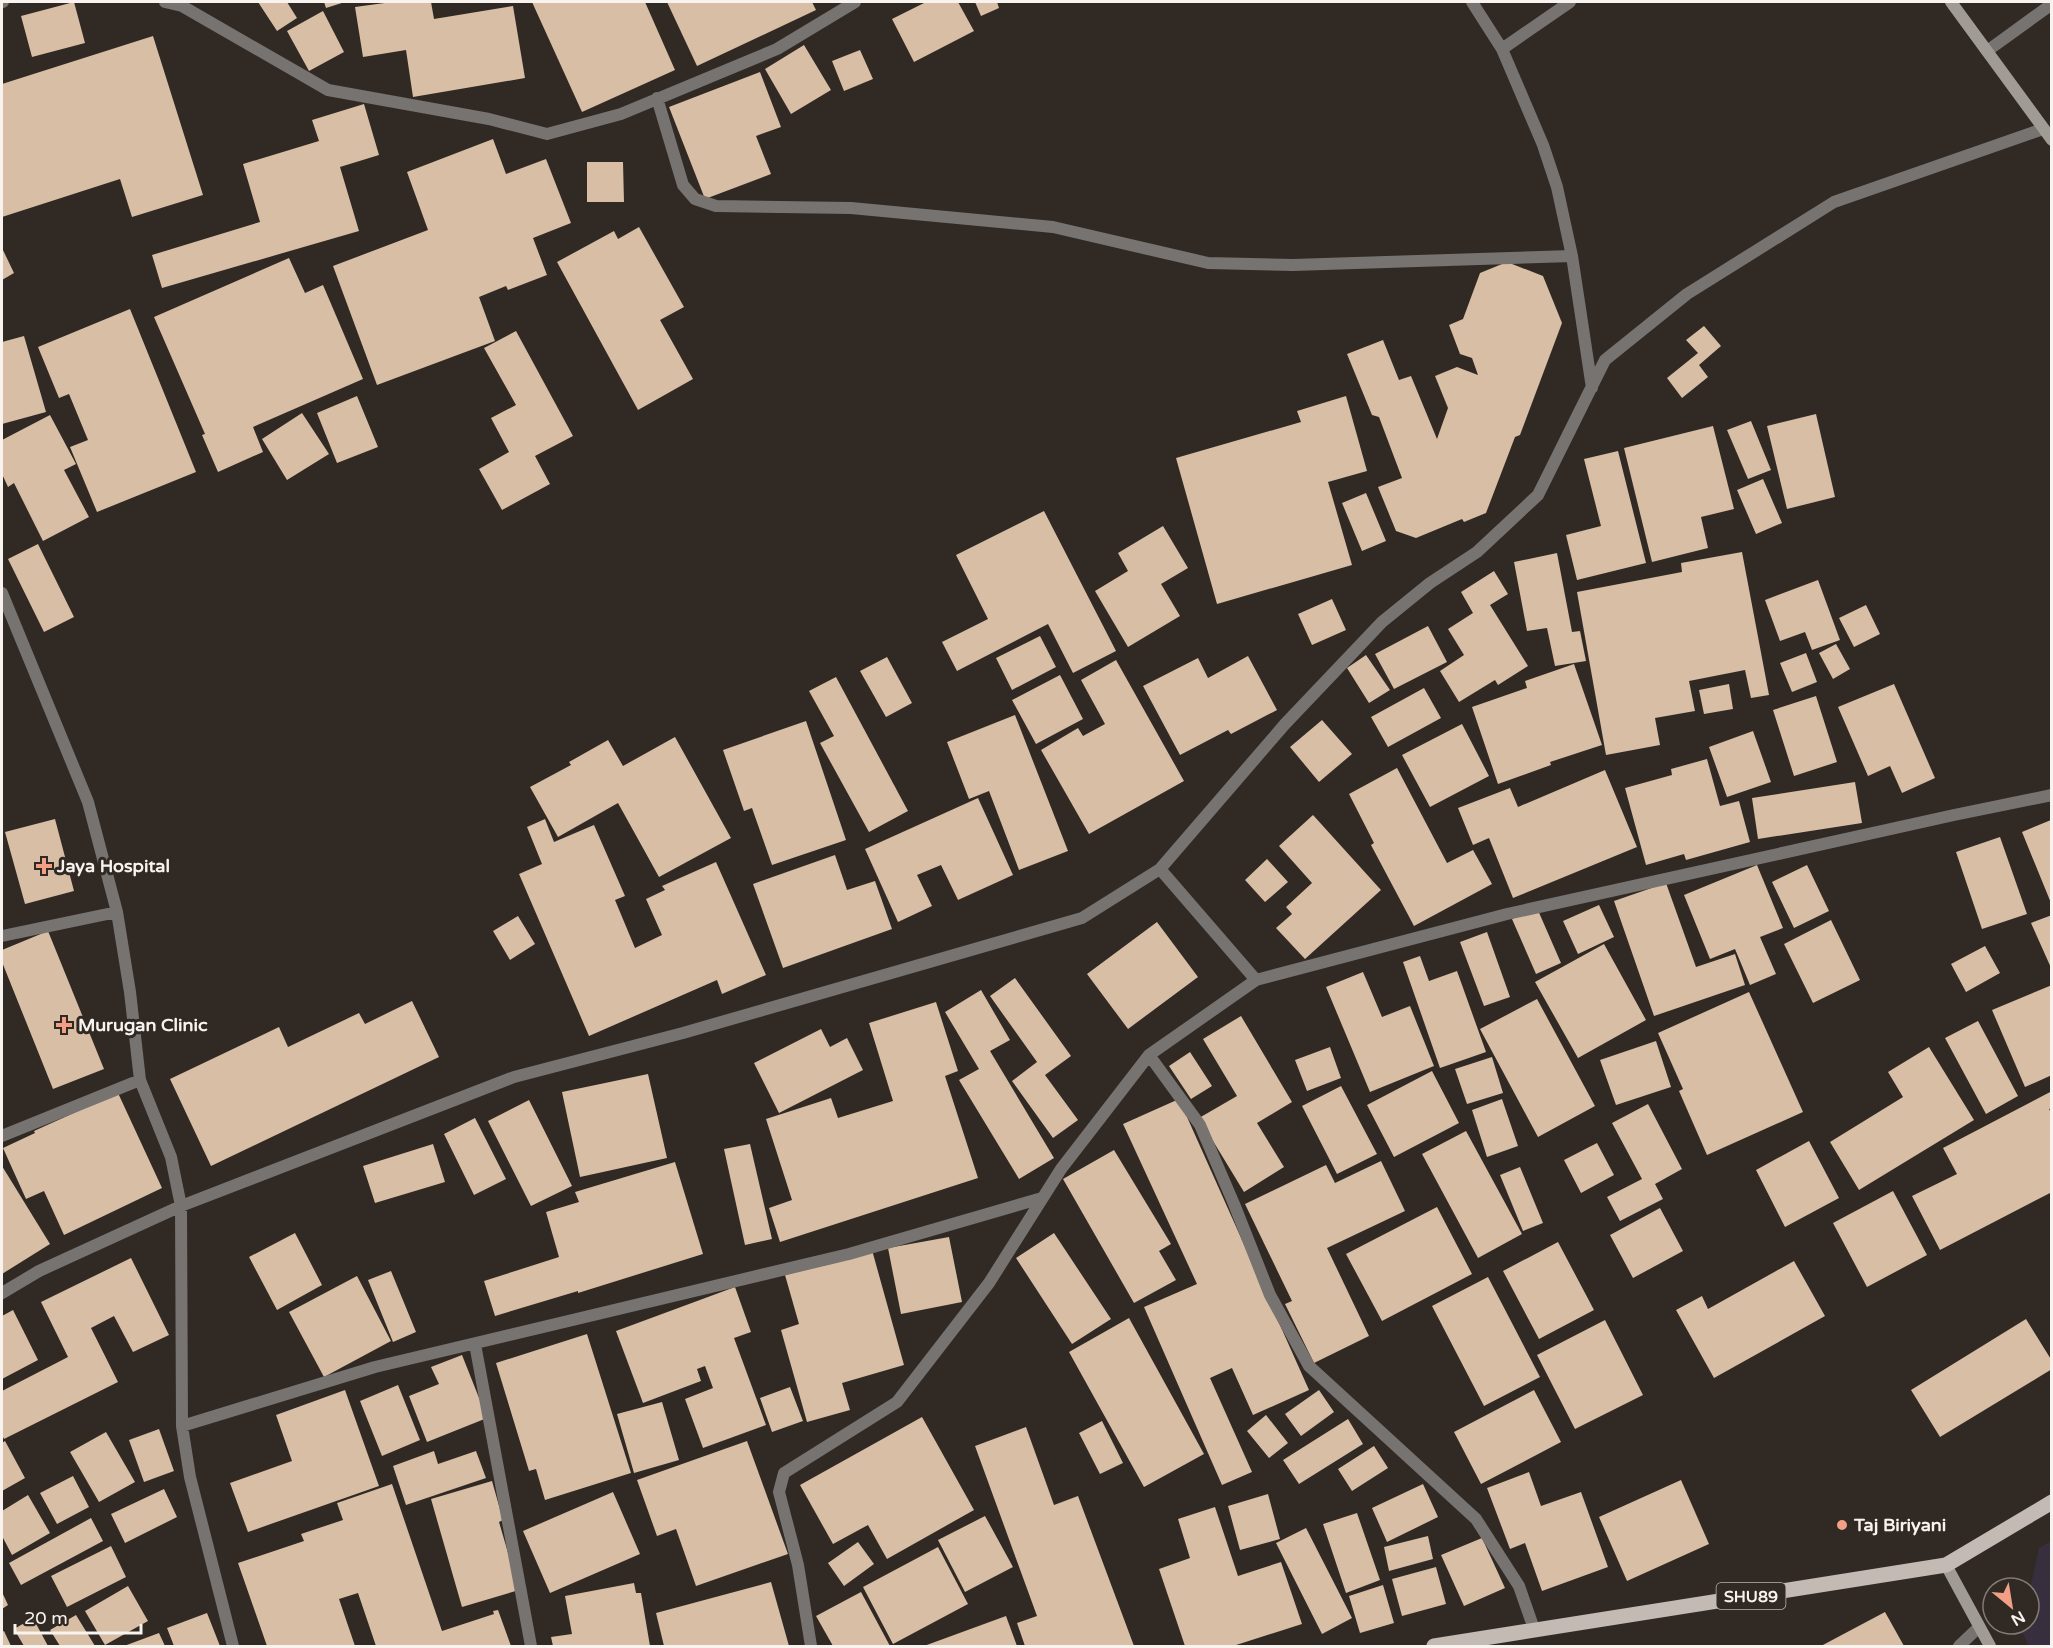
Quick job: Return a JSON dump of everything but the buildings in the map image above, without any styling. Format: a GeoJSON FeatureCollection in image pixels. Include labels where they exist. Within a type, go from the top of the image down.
{"type":"FeatureCollection","features":[{"type":"Feature","properties":{"kind":"main road","name":"SHU89"},"geometry":{"type":"LineString","coordinates":[[1434,1647],[1534,1629],[1946,1565],[2052,1502]]}},
{"type":"Feature","properties":{"kind":"street"},"geometry":{"type":"LineString","coordinates":[[165,2],[187,4],[328,90],[489,119],[547,134],[621,114],[777,49],[855,2]]}},
{"type":"Feature","properties":{"kind":"street"},"geometry":{"type":"LineString","coordinates":[[1472,2],[1502,49],[1543,145],[1557,187],[1572,256],[1592,388]]}},
{"type":"Feature","properties":{"kind":"street"},"geometry":{"type":"LineString","coordinates":[[1502,49],[1570,2]]}},
{"type":"Feature","properties":{"kind":"street"},"geometry":{"type":"LineString","coordinates":[[1951,2],[2052,140]]}},
{"type":"Feature","properties":{"kind":"street"},"geometry":{"type":"LineString","coordinates":[[1987,51],[2052,4]]}},
{"type":"Feature","properties":{"kind":"street"},"geometry":{"type":"LineString","coordinates":[[657,98],[683,184],[695,199],[716,206],[851,208],[1053,227],[1208,263],[1293,265],[1572,256]]}},
{"type":"Feature","properties":{"kind":"street"},"geometry":{"type":"LineString","coordinates":[[2,1293],[39,1271],[181,1206],[514,1077],[695,1030],[1082,918],[1160,869],[1285,724],[1382,622],[1430,583],[1477,552],[1539,495],[1605,360],[1687,294],[1834,202],[2043,129]]}},
{"type":"Feature","properties":{"kind":"street"},"geometry":{"type":"LineString","coordinates":[[2,593],[88,802],[117,912],[130,992],[140,1080],[171,1157],[181,1206],[182,1426],[190,1477],[233,1647]]}},
{"type":"Feature","properties":{"kind":"street"},"geometry":{"type":"LineString","coordinates":[[811,1647],[798,1565],[779,1492],[784,1473],[897,1402],[989,1283],[1061,1169],[1149,1055],[1256,980],[1507,914],[2052,795]]}},
{"type":"Feature","properties":{"kind":"street"},"geometry":{"type":"LineString","coordinates":[[1160,869],[1256,980]]}},
{"type":"Feature","properties":{"kind":"street"},"geometry":{"type":"LineString","coordinates":[[2,936],[117,912]]}},
{"type":"Feature","properties":{"kind":"street"},"geometry":{"type":"LineString","coordinates":[[1149,1055],[1200,1125],[1270,1295],[1309,1366],[1476,1520],[1519,1586],[1534,1629]]}},
{"type":"Feature","properties":{"kind":"street"},"geometry":{"type":"LineString","coordinates":[[2,1136],[140,1080]]}},
{"type":"Feature","properties":{"kind":"street"},"geometry":{"type":"LineString","coordinates":[[182,1426],[375,1367],[849,1254],[1042,1198]]}},
{"type":"Feature","properties":{"kind":"street"},"geometry":{"type":"LineString","coordinates":[[475,1344],[531,1647]]}},
{"type":"Feature","properties":{"kind":"street"},"geometry":{"type":"LineString","coordinates":[[1946,1565],[1990,1647]]}},
{"type":"Feature","properties":{"kind":"street"},"geometry":{"type":"LineString","coordinates":[[1959,1647],[1979,1627]]}},
{"type":"Feature","properties":{"kind":"shaded area"},"geometry":{"type":"Polygon","coordinates":[[[2051,1541],[2051,1646],[2029,1646],[2024,1636],[2041,1636],[2041,1576],[2033,1576],[2039,1548],[2051,1541]]]}},
{"type":"Feature","properties":{"kind":"place","name":"Jaya Hospital"},"geometry":{"type":"Point","coordinates":[44,866]}},
{"type":"Feature","properties":{"kind":"place","name":"Murugan Clinic"},"geometry":{"type":"Point","coordinates":[64,1025]}},
{"type":"Feature","properties":{"kind":"place","name":"Taj Biriyani"},"geometry":{"type":"Point","coordinates":[1842,1525]}}]}
